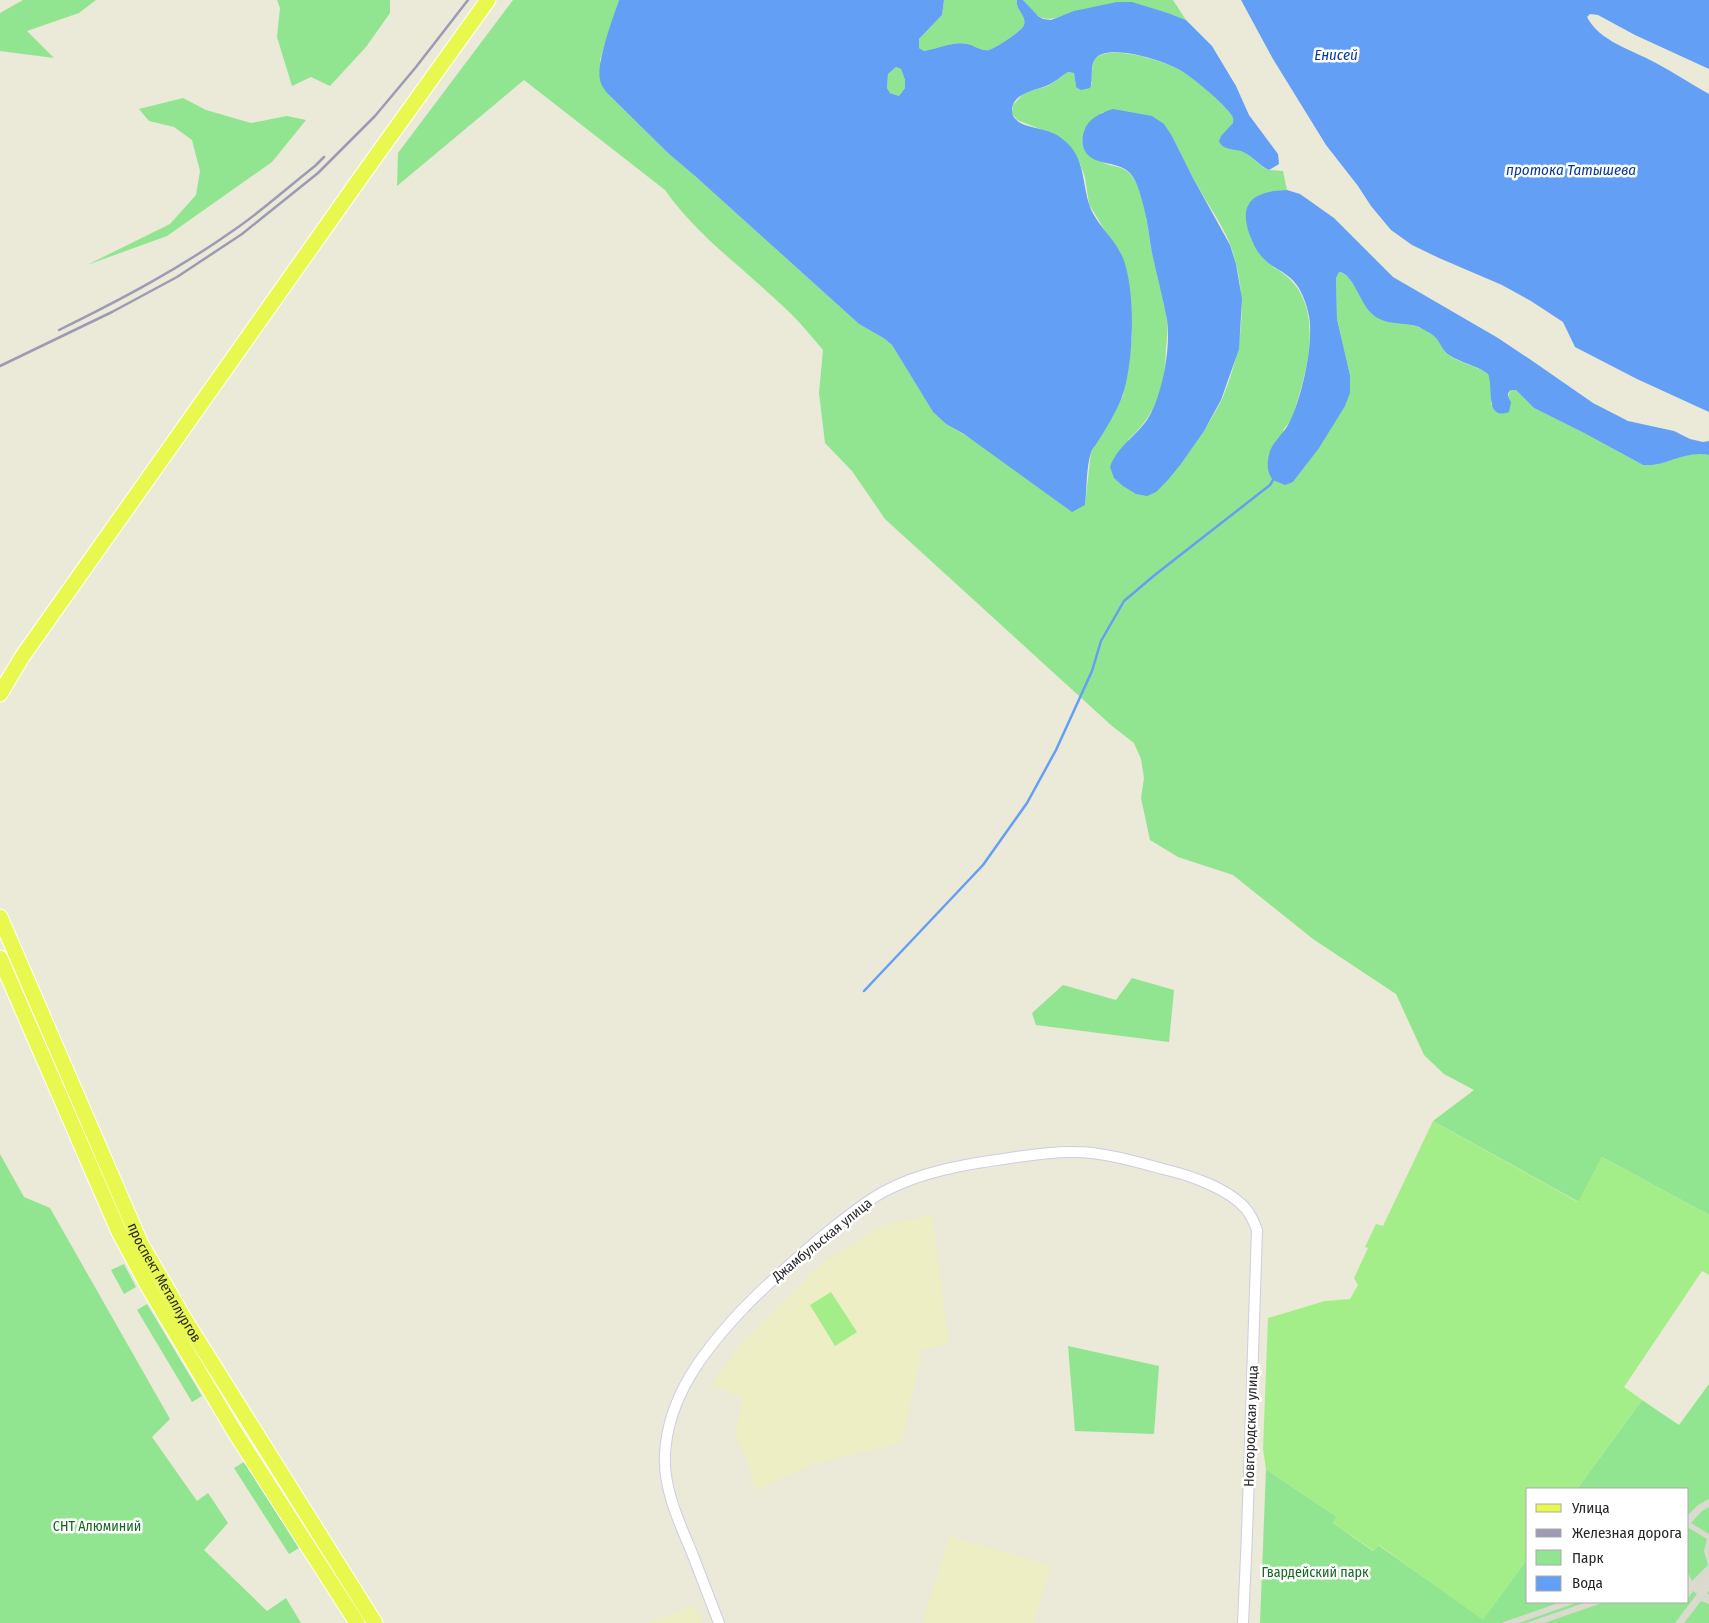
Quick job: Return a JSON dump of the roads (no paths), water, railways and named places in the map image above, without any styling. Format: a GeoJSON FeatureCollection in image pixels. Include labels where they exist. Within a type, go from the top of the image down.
{"type":"FeatureCollection","features":[{"type":"Feature","properties":{"kind":"main road"},"geometry":{"type":"LineString","coordinates":[[0,694],[22,657],[360,177],[488,0]]}},
{"type":"Feature","properties":{"kind":"main road"},"geometry":{"type":"LineString","coordinates":[[0,675],[22,657]]}},
{"type":"Feature","properties":{"kind":"main road"},"geometry":{"type":"LineString","coordinates":[[0,683],[22,657]]}},
{"type":"Feature","properties":{"kind":"main road"},"geometry":{"type":"LineString","coordinates":[[0,701],[22,657]]}},
{"type":"Feature","properties":{"kind":"main road","name":"проспект Металлургов"},"geometry":{"type":"LineString","coordinates":[[0,917],[141,1244],[187,1323],[375,1623]]}},
{"type":"Feature","properties":{"kind":"main road","name":"проспект Металлургов"},"geometry":{"type":"LineString","coordinates":[[0,958],[119,1232],[149,1288],[236,1434],[357,1623]]}},
{"type":"Feature","properties":{"kind":"street","name":"Джамбульская улица"},"geometry":{"type":"LineString","coordinates":[[719,1623],[677,1517],[665,1473],[666,1444],[673,1409],[693,1370],[724,1330],[750,1301],[788,1265],[860,1206],[899,1184],[952,1168],[1029,1155],[1076,1152],[1154,1166],[1214,1187],[1227,1193],[1242,1204],[1248,1211],[1257,1230]]}},
{"type":"Feature","properties":{"kind":"street","name":"Новгородская улица"},"geometry":{"type":"LineString","coordinates":[[1243,1623],[1257,1230]]}},
{"type":"Feature","properties":{"kind":"water"},"geometry":{"type":"Polygon","coordinates":[[[619,0],[944,0],[942,15],[919,39],[919,48],[924,51],[962,43],[986,50],[992,49],[1019,31],[1024,25],[1024,18],[1018,7],[1017,0],[1023,0],[1043,19],[1051,20],[1074,11],[1117,2],[1132,2],[1186,20],[1212,46],[1236,86],[1249,115],[1278,154],[1279,164],[1269,170],[1247,154],[1226,148],[1221,144],[1219,141],[1221,136],[1233,123],[1233,118],[1223,105],[1180,70],[1151,58],[1113,52],[1103,54],[1094,61],[1090,88],[1081,90],[1076,87],[1074,73],[1068,72],[1049,85],[1020,96],[1013,105],[1012,111],[1017,121],[1055,134],[1071,147],[1081,167],[1092,211],[1115,244],[1123,258],[1127,272],[1132,308],[1132,328],[1126,383],[1117,408],[1104,433],[1091,452],[1087,472],[1085,505],[1072,512],[964,434],[946,424],[933,412],[892,345],[859,324],[669,154],[607,93],[600,80],[600,63],[619,0]],[[896,67],[888,74],[887,88],[890,93],[899,96],[905,88],[905,80],[901,69],[896,67]]]}},
{"type":"Feature","properties":{"kind":"water","name":"протока Татышева"},"geometry":{"type":"Polygon","coordinates":[[[1241,0],[1709,0],[1709,69],[1635,35],[1598,15],[1590,14],[1587,17],[1592,25],[1608,39],[1661,66],[1709,94],[1709,412],[1637,379],[1575,347],[1563,322],[1531,301],[1502,285],[1412,245],[1391,230],[1326,145],[1273,59],[1241,0]]]}},
{"type":"Feature","properties":{"kind":"water"},"geometry":{"type":"Polygon","coordinates":[[[1113,109],[1152,116],[1164,124],[1230,245],[1236,264],[1242,299],[1239,349],[1221,400],[1204,431],[1181,464],[1156,492],[1147,496],[1136,494],[1123,486],[1114,478],[1110,467],[1118,452],[1142,427],[1151,413],[1165,368],[1168,331],[1145,214],[1135,181],[1130,173],[1124,169],[1091,158],[1083,146],[1083,135],[1088,123],[1099,115],[1113,109]]]}},
{"type":"Feature","properties":{"kind":"water"},"geometry":{"type":"Polygon","coordinates":[[[1287,190],[1300,194],[1334,218],[1393,277],[1498,338],[1593,403],[1628,421],[1674,431],[1690,439],[1703,442],[1709,441],[1709,455],[1691,455],[1659,464],[1643,465],[1534,408],[1516,390],[1509,391],[1508,394],[1511,402],[1509,412],[1496,412],[1491,401],[1488,374],[1449,355],[1435,337],[1419,327],[1389,322],[1371,313],[1348,277],[1339,272],[1336,278],[1337,319],[1350,375],[1350,393],[1345,406],[1319,448],[1293,482],[1285,485],[1273,480],[1268,470],[1269,455],[1274,444],[1289,423],[1298,400],[1306,370],[1310,341],[1309,316],[1301,291],[1296,284],[1261,256],[1253,244],[1246,222],[1246,212],[1248,205],[1259,195],[1267,192],[1287,190]]]}},
{"type":"Feature","properties":{"kind":"waterway"},"geometry":{"type":"LineString","coordinates":[[864,991],[983,865],[1027,803],[1056,750],[1092,671],[1101,641],[1124,601],[1270,485],[1273,480]]}},
{"type":"Feature","properties":{"kind":"railway"},"geometry":{"type":"LineString","coordinates":[[0,366],[112,312],[177,277],[242,234],[318,173],[375,116],[468,0]]}},
{"type":"Feature","properties":{"kind":"railway"},"geometry":{"type":"LineString","coordinates":[[59,330],[149,283],[192,258],[255,215],[324,157]]}},
{"type":"Feature","properties":{"kind":"water label","name":"Енисей"},"geometry":{"type":"Point","coordinates":[1336,55]}},
{"type":"Feature","properties":{"kind":"park label","name":"СНТ Алюминий"},"geometry":{"type":"Point","coordinates":[97,1526]}},
{"type":"Feature","properties":{"kind":"park label","name":"Гвардейский парк"},"geometry":{"type":"Point","coordinates":[1315,1572]}}]}
